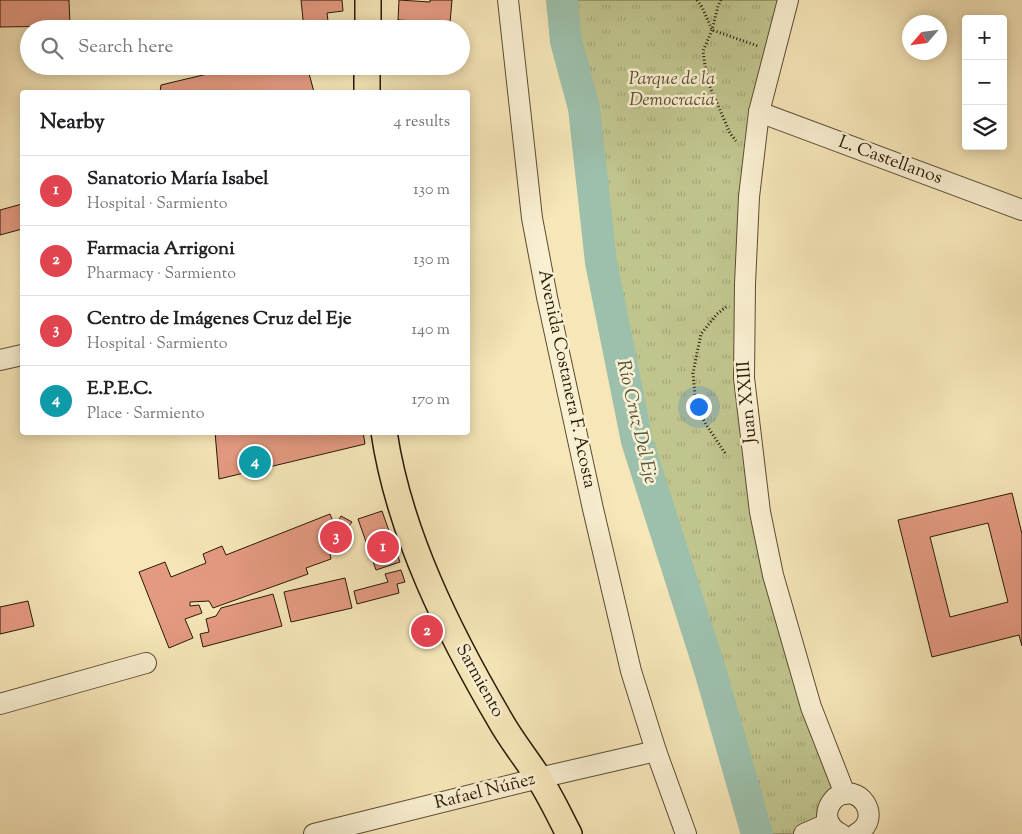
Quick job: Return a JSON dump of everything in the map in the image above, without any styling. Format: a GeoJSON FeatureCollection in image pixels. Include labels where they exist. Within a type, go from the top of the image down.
{"type":"FeatureCollection","features":[{"type":"Feature","properties":{"kind":"main road"},"geometry":{"type":"LineString","coordinates":[[368,0],[368,20]]}},
{"type":"Feature","properties":{"kind":"main road"},"geometry":{"type":"LineString","coordinates":[[367,75],[367,90]]}},
{"type":"Feature","properties":{"kind":"main road","name":"Sarmiento"},"geometry":{"type":"LineString","coordinates":[[385,435],[393,479],[410,531],[429,583],[452,633],[501,722],[539,778],[569,834]]}},
{"type":"Feature","properties":{"kind":"street","name":"Avenida Costanera F. Acosta"},"geometry":{"type":"LineString","coordinates":[[508,0],[532,218],[547,297],[631,671],[656,751],[686,834]]}},
{"type":"Feature","properties":{"kind":"street","name":"Juan XXIII"},"geometry":{"type":"LineString","coordinates":[[788,0],[759,112],[753,162],[749,197],[744,378],[760,512],[773,575],[811,707],[845,794]]}},
{"type":"Feature","properties":{"kind":"street","name":"L. Castellanos"},"geometry":{"type":"LineString","coordinates":[[759,112],[1022,210]]}},
{"type":"Feature","properties":{"kind":"street"},"geometry":{"type":"LineString","coordinates":[[0,360],[20,355]]}},
{"type":"Feature","properties":{"kind":"street"},"geometry":{"type":"LineString","coordinates":[[0,704],[146,663]]}},
{"type":"Feature","properties":{"kind":"street","name":"Rafael Núñez"},"geometry":{"type":"LineString","coordinates":[[314,834],[656,751]]}},
{"type":"Feature","properties":{"kind":"street"},"geometry":{"type":"LineString","coordinates":[[804,834],[835,828],[827,813],[830,804],[837,797],[845,794],[854,794],[861,798],[868,808],[869,816],[862,832]]}},
{"type":"Feature","properties":{"kind":"path"},"geometry":{"type":"LineString","coordinates":[[698,0],[712,30],[774,52]]}},
{"type":"Feature","properties":{"kind":"path"},"geometry":{"type":"LineString","coordinates":[[721,0],[703,51],[707,80],[730,133],[753,162]]}},
{"type":"Feature","properties":{"kind":"path"},"geometry":{"type":"LineString","coordinates":[[725,453],[696,406],[693,373],[701,334],[717,314],[745,293]]}},
{"type":"Feature","properties":{"kind":"green space","name":"Parque de la Democracia"},"geometry":{"type":"Polygon","coordinates":[[[562,0],[788,0],[759,112],[745,284],[760,512],[845,794],[833,800],[841,834],[757,834],[710,670],[637,441],[601,262],[584,108],[566,41],[562,0]]]}},
{"type":"Feature","properties":{"kind":"building"},"geometry":{"type":"Polygon","coordinates":[[[0,0],[69,0],[70,20],[20,20],[20,27],[0,27],[0,0]]]}},
{"type":"Feature","properties":{"kind":"building"},"geometry":{"type":"Polygon","coordinates":[[[301,0],[342,0],[343,11],[327,13],[328,20],[303,20],[301,0]]]}},
{"type":"Feature","properties":{"kind":"building"},"geometry":{"type":"Polygon","coordinates":[[[399,0],[430,2],[430,0],[452,0],[450,20],[398,20],[399,0]]]}},
{"type":"Feature","properties":{"kind":"building"},"geometry":{"type":"Polygon","coordinates":[[[203,75],[309,75],[313,90],[160,90],[161,85],[203,75]]]}},
{"type":"Feature","properties":{"kind":"building"},"geometry":{"type":"Polygon","coordinates":[[[20,205],[20,230],[0,235],[0,210],[20,205]]]}},
{"type":"Feature","properties":{"kind":"building"},"geometry":{"type":"Polygon","coordinates":[[[215,435],[364,435],[365,444],[219,479],[215,435]]]}},
{"type":"Feature","properties":{"kind":"building"},"geometry":{"type":"Polygon","coordinates":[[[1012,493],[1022,534],[1022,646],[1019,635],[932,657],[898,520],[1012,493]],[[988,523],[930,537],[950,617],[1008,602],[988,523]]]}},
{"type":"Feature","properties":{"kind":"building"},"geometry":{"type":"Polygon","coordinates":[[[382,511],[400,562],[376,570],[358,519],[382,511]]]}},
{"type":"Feature","properties":{"kind":"building"},"geometry":{"type":"Polygon","coordinates":[[[330,514],[335,527],[341,516],[352,522],[344,532],[349,547],[330,554],[331,559],[306,568],[308,574],[213,608],[209,601],[190,602],[190,606],[199,605],[202,613],[185,619],[193,638],[169,648],[139,572],[165,562],[171,577],[206,563],[203,554],[222,546],[226,555],[330,514]]]}},
{"type":"Feature","properties":{"kind":"building"},"geometry":{"type":"Polygon","coordinates":[[[401,570],[405,582],[397,584],[399,593],[357,604],[354,591],[388,582],[385,574],[401,570]]]}},
{"type":"Feature","properties":{"kind":"building"},"geometry":{"type":"Polygon","coordinates":[[[345,578],[352,608],[291,622],[284,592],[345,578]]]}},
{"type":"Feature","properties":{"kind":"building"},"geometry":{"type":"Polygon","coordinates":[[[273,594],[282,626],[203,647],[200,634],[209,632],[206,619],[216,616],[221,608],[273,594]]]}},
{"type":"Feature","properties":{"kind":"building"},"geometry":{"type":"Polygon","coordinates":[[[28,601],[34,626],[0,634],[0,607],[28,601]]]}},
{"type":"Feature","properties":{"kind":"waterway","name":"Río Cruz Del Eje"},"geometry":{"type":"LineString","coordinates":[[562,0],[566,41],[584,108],[601,262],[637,441],[710,670],[757,834]]}},
{"type":"Feature","properties":{"kind":"place","name":"E.P.E.C."},"geometry":{"type":"Point","coordinates":[255,462]}},
{"type":"Feature","properties":{"kind":"place","name":"Centro de Imágenes Cruz del Eje"},"geometry":{"type":"Point","coordinates":[336,537]}},
{"type":"Feature","properties":{"kind":"place","name":"Sanatorio María Isabel"},"geometry":{"type":"Point","coordinates":[383,547]}},
{"type":"Feature","properties":{"kind":"place","name":"Farmacia Arrigoni"},"geometry":{"type":"Point","coordinates":[427,631]}}]}
